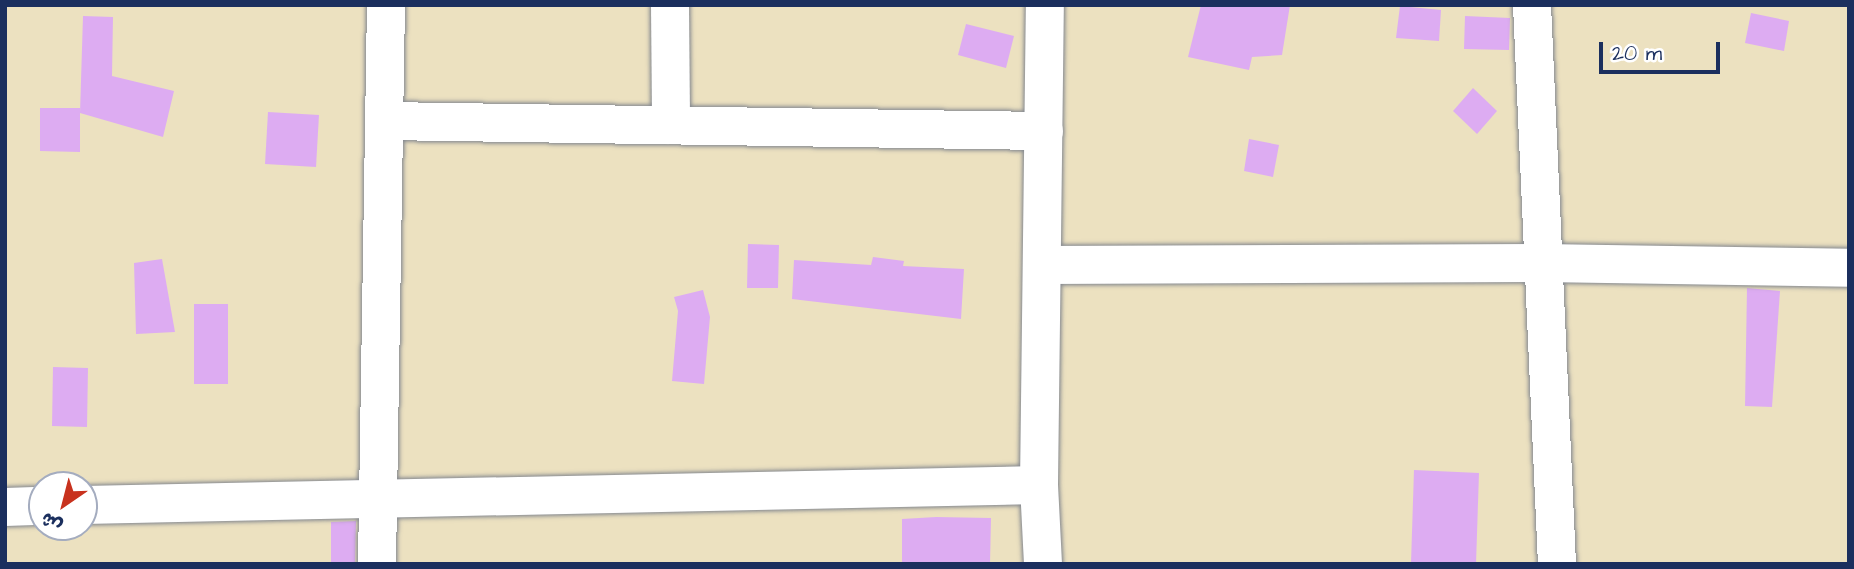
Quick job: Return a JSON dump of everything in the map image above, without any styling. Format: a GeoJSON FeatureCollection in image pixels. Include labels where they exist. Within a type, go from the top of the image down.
{"type":"FeatureCollection","features":[{"type":"Feature","properties":{"kind":"street"},"geometry":{"type":"LineString","coordinates":[[377,564],[386,5]]}},
{"type":"Feature","properties":{"kind":"street"},"geometry":{"type":"LineString","coordinates":[[670,5],[671,125]]}},
{"type":"Feature","properties":{"kind":"street"},"geometry":{"type":"LineString","coordinates":[[1042,564],[1039,485],[1045,5]]}},
{"type":"Feature","properties":{"kind":"street"},"geometry":{"type":"LineString","coordinates":[[1532,5],[1558,564]]}},
{"type":"Feature","properties":{"kind":"street"},"geometry":{"type":"LineString","coordinates":[[384,121],[1044,131]]}},
{"type":"Feature","properties":{"kind":"street"},"geometry":{"type":"LineString","coordinates":[[1042,265],[1542,263],[1849,268]]}},
{"type":"Feature","properties":{"kind":"street"},"geometry":{"type":"LineString","coordinates":[[98,505],[1039,485]]}},
{"type":"Feature","properties":{"kind":"street"},"geometry":{"type":"LineString","coordinates":[[5,507],[28,506]]}},
{"type":"Feature","properties":{"kind":"building"},"geometry":{"type":"Polygon","coordinates":[[[1201,5],[1290,5],[1282,55],[1252,57],[1249,70],[1188,57],[1201,5]]]}},
{"type":"Feature","properties":{"kind":"building"},"geometry":{"type":"Polygon","coordinates":[[[1400,6],[1441,10],[1439,41],[1396,38],[1400,6]]]}},
{"type":"Feature","properties":{"kind":"building"},"geometry":{"type":"Polygon","coordinates":[[[1751,13],[1789,21],[1784,51],[1745,43],[1751,13]]]}},
{"type":"Feature","properties":{"kind":"building"},"geometry":{"type":"Polygon","coordinates":[[[83,16],[113,17],[112,76],[174,91],[163,137],[80,113],[83,16]]]}},
{"type":"Feature","properties":{"kind":"building"},"geometry":{"type":"Polygon","coordinates":[[[1465,16],[1510,18],[1509,50],[1464,49],[1465,16]]]}},
{"type":"Feature","properties":{"kind":"building"},"geometry":{"type":"Polygon","coordinates":[[[966,24],[1014,36],[1006,68],[958,55],[966,24]]]}},
{"type":"Feature","properties":{"kind":"building"},"geometry":{"type":"Polygon","coordinates":[[[1473,88],[1497,111],[1477,134],[1453,111],[1473,88]]]}},
{"type":"Feature","properties":{"kind":"building"},"geometry":{"type":"Polygon","coordinates":[[[40,108],[80,108],[80,152],[40,151],[40,108]]]}},
{"type":"Feature","properties":{"kind":"building"},"geometry":{"type":"Polygon","coordinates":[[[268,112],[319,115],[316,167],[265,164],[268,112]]]}},
{"type":"Feature","properties":{"kind":"building"},"geometry":{"type":"Polygon","coordinates":[[[1249,139],[1279,145],[1273,177],[1244,171],[1249,139]]]}},
{"type":"Feature","properties":{"kind":"building"},"geometry":{"type":"Polygon","coordinates":[[[748,244],[779,245],[778,288],[747,288],[748,244]]]}},
{"type":"Feature","properties":{"kind":"building"},"geometry":{"type":"Polygon","coordinates":[[[873,257],[904,261],[903,266],[964,269],[961,319],[792,299],[794,260],[871,265],[873,257]]]}},
{"type":"Feature","properties":{"kind":"building"},"geometry":{"type":"Polygon","coordinates":[[[162,259],[175,332],[136,334],[134,263],[162,259]]]}},
{"type":"Feature","properties":{"kind":"building"},"geometry":{"type":"Polygon","coordinates":[[[1747,288],[1780,291],[1772,407],[1745,406],[1747,288]]]}},
{"type":"Feature","properties":{"kind":"building"},"geometry":{"type":"Polygon","coordinates":[[[703,290],[710,317],[704,384],[672,381],[678,311],[674,297],[703,290]]]}},
{"type":"Feature","properties":{"kind":"building"},"geometry":{"type":"Polygon","coordinates":[[[194,304],[228,304],[228,384],[194,384],[194,304]]]}},
{"type":"Feature","properties":{"kind":"building"},"geometry":{"type":"Polygon","coordinates":[[[53,367],[88,368],[87,427],[52,426],[53,367]]]}},
{"type":"Feature","properties":{"kind":"building"},"geometry":{"type":"Polygon","coordinates":[[[1414,470],[1479,473],[1476,564],[1411,563],[1414,470]]]}},
{"type":"Feature","properties":{"kind":"building"},"geometry":{"type":"Polygon","coordinates":[[[991,518],[990,564],[902,564],[902,519],[991,518]]]}},
{"type":"Feature","properties":{"kind":"building"},"geometry":{"type":"Polygon","coordinates":[[[356,521],[355,564],[331,564],[331,522],[356,521]]]}}]}
